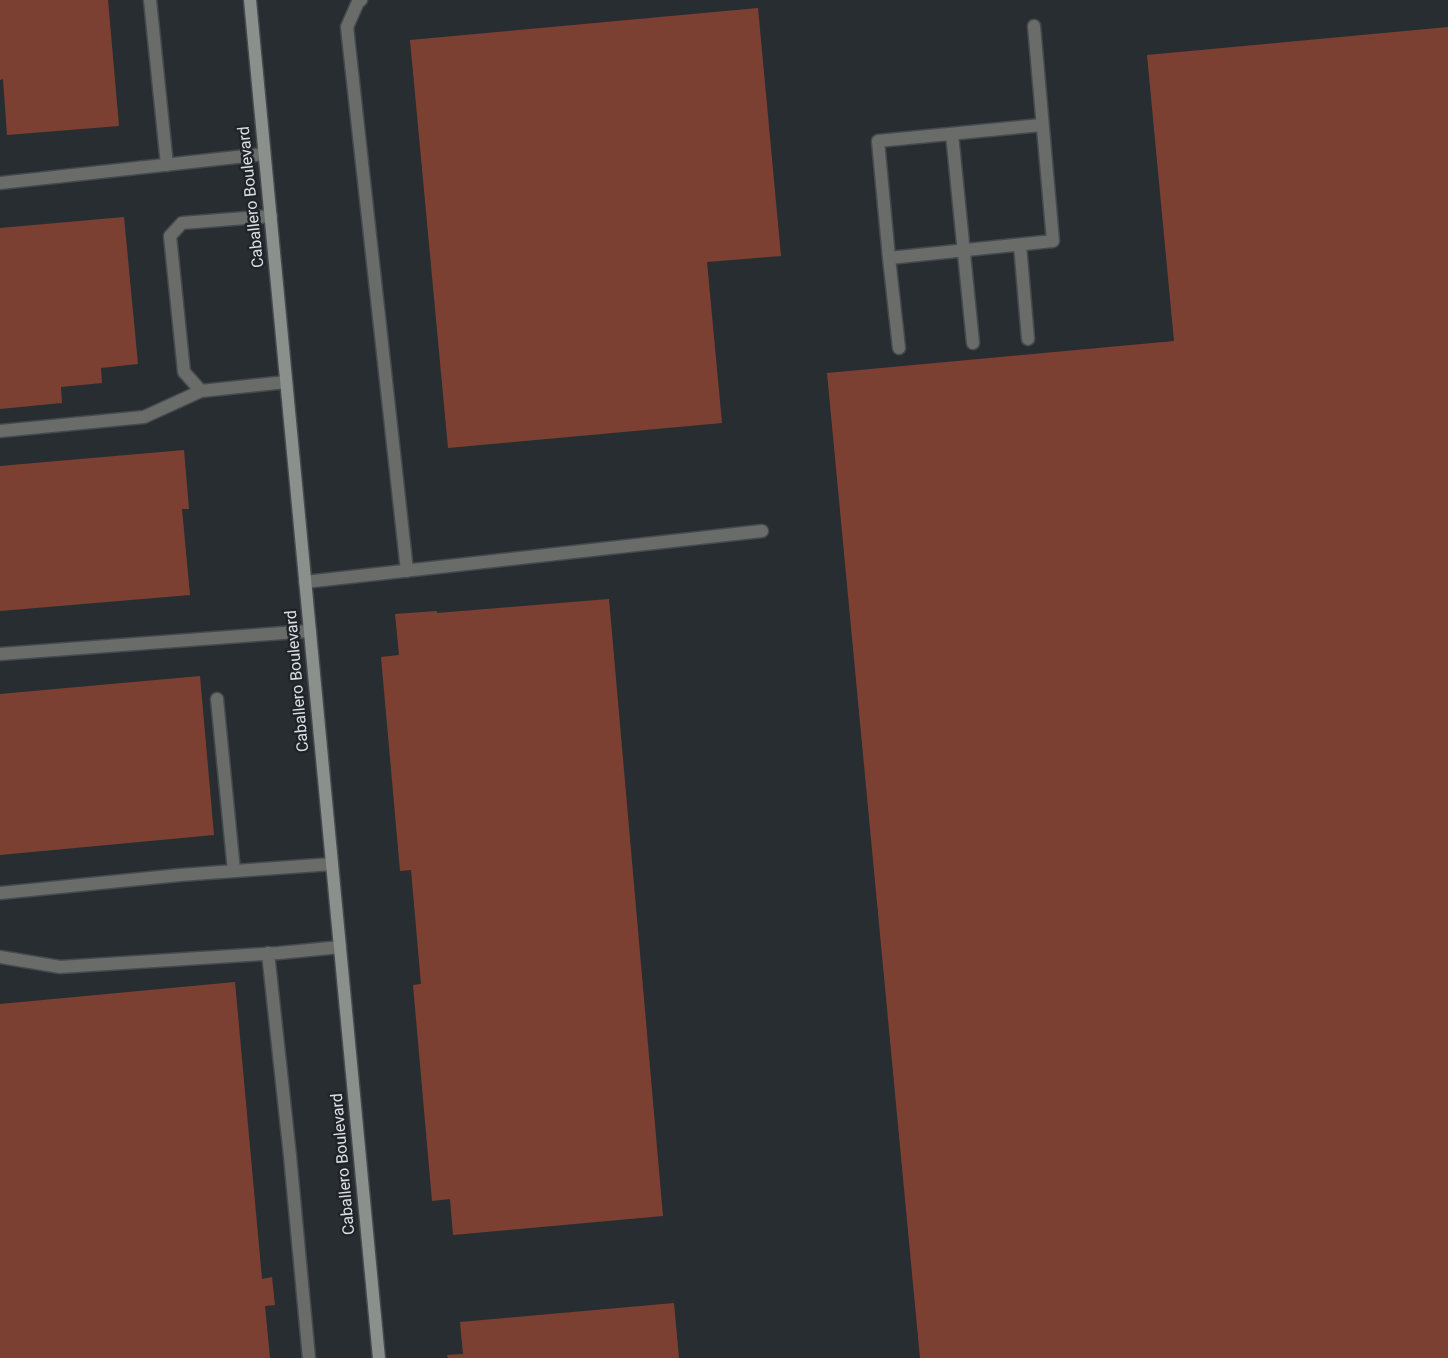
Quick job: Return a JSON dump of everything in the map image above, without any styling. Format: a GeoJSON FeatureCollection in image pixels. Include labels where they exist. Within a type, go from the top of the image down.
{"type":"FeatureCollection","features":[{"type":"Feature","properties":{"kind":"street","name":"Caballero Boulevard"},"geometry":{"type":"LineString","coordinates":[[250,0],[379,1358]]}},
{"type":"Feature","properties":{"kind":"lane"},"geometry":{"type":"LineString","coordinates":[[150,0],[167,165]]}},
{"type":"Feature","properties":{"kind":"lane"},"geometry":{"type":"LineString","coordinates":[[361,0],[347,27],[380,343],[407,571]]}},
{"type":"Feature","properties":{"kind":"lane"},"geometry":{"type":"LineString","coordinates":[[890,258],[1053,241],[1034,26]]}},
{"type":"Feature","properties":{"kind":"lane"},"geometry":{"type":"LineString","coordinates":[[899,348],[878,141],[1041,125]]}},
{"type":"Feature","properties":{"kind":"lane"},"geometry":{"type":"LineString","coordinates":[[952,134],[973,344]]}},
{"type":"Feature","properties":{"kind":"lane"},"geometry":{"type":"LineString","coordinates":[[0,183],[264,154]]}},
{"type":"Feature","properties":{"kind":"lane"},"geometry":{"type":"LineString","coordinates":[[201,391],[184,372],[170,236],[182,223],[271,216]]}},
{"type":"Feature","properties":{"kind":"lane"},"geometry":{"type":"LineString","coordinates":[[1020,245],[1028,339]]}},
{"type":"Feature","properties":{"kind":"lane"},"geometry":{"type":"LineString","coordinates":[[0,431],[144,417],[201,391],[286,382]]}},
{"type":"Feature","properties":{"kind":"lane"},"geometry":{"type":"LineString","coordinates":[[305,582],[762,531]]}},
{"type":"Feature","properties":{"kind":"lane"},"geometry":{"type":"LineString","coordinates":[[0,654],[310,631]]}},
{"type":"Feature","properties":{"kind":"lane"},"geometry":{"type":"LineString","coordinates":[[217,699],[234,871]]}},
{"type":"Feature","properties":{"kind":"lane"},"geometry":{"type":"LineString","coordinates":[[0,893],[332,864]]}},
{"type":"Feature","properties":{"kind":"lane"},"geometry":{"type":"LineString","coordinates":[[0,957],[60,967],[340,947]]}},
{"type":"Feature","properties":{"kind":"lane"},"geometry":{"type":"LineString","coordinates":[[268,953],[309,1358]]}},
{"type":"Feature","properties":{"kind":"building"},"geometry":{"type":"Polygon","coordinates":[[[0,0],[108,0],[119,126],[7,135],[3,79],[0,80],[0,0]]]}},
{"type":"Feature","properties":{"kind":"building"},"geometry":{"type":"Polygon","coordinates":[[[758,8],[781,256],[707,262],[722,423],[448,448],[410,40],[758,8]]]}},
{"type":"Feature","properties":{"kind":"building"},"geometry":{"type":"Polygon","coordinates":[[[1448,27],[1448,1358],[920,1358],[827,373],[1174,341],[1147,55],[1448,27]]]}},
{"type":"Feature","properties":{"kind":"building"},"geometry":{"type":"Polygon","coordinates":[[[124,217],[138,364],[101,368],[102,383],[61,387],[62,403],[0,409],[0,228],[124,217]]]}},
{"type":"Feature","properties":{"kind":"building"},"geometry":{"type":"Polygon","coordinates":[[[184,450],[189,509],[182,509],[190,595],[0,611],[0,466],[184,450]]]}},
{"type":"Feature","properties":{"kind":"building"},"geometry":{"type":"Polygon","coordinates":[[[609,599],[663,1216],[453,1235],[450,1199],[432,1201],[413,985],[421,984],[411,870],[400,871],[381,657],[399,655],[395,614],[437,611],[437,613],[609,599]]]}},
{"type":"Feature","properties":{"kind":"building"},"geometry":{"type":"Polygon","coordinates":[[[200,676],[214,835],[0,855],[0,694],[200,676]]]}},
{"type":"Feature","properties":{"kind":"building"},"geometry":{"type":"Polygon","coordinates":[[[235,982],[262,1279],[272,1277],[275,1305],[265,1306],[270,1358],[0,1358],[0,1004],[235,982]]]}},
{"type":"Feature","properties":{"kind":"building"},"geometry":{"type":"Polygon","coordinates":[[[674,1303],[679,1358],[448,1358],[447,1355],[463,1354],[460,1322],[674,1303]]]}}]}
